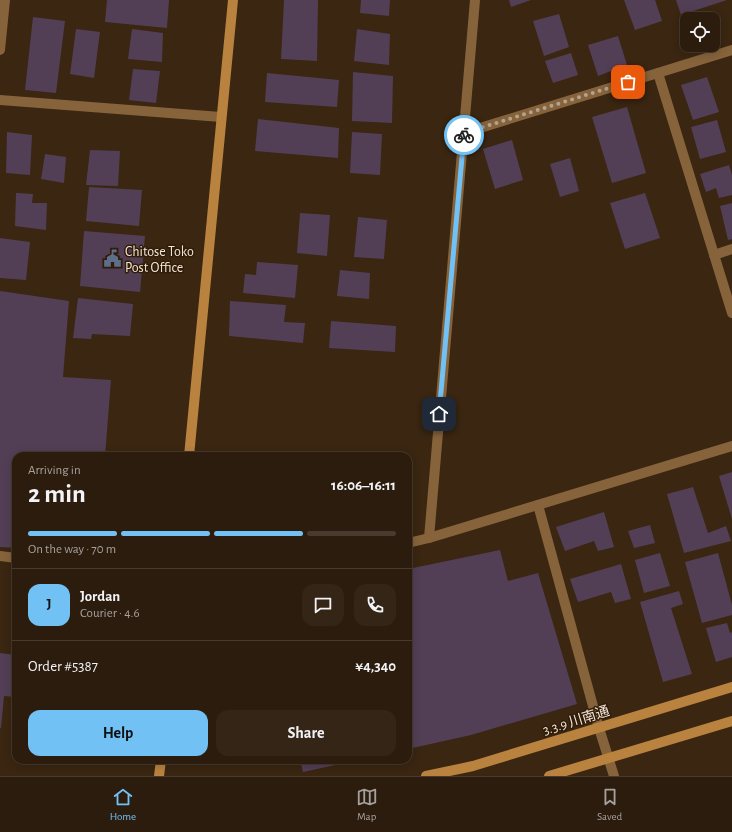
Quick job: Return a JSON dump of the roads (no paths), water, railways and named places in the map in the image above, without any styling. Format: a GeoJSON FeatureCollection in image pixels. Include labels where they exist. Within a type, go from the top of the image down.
{"type":"FeatureCollection","features":[{"type":"Feature","properties":{"kind":"street"},"geometry":{"type":"LineString","coordinates":[[0,50],[5,0]]}},
{"type":"Feature","properties":{"kind":"street"},"geometry":{"type":"LineString","coordinates":[[190,452],[233,0]]}},
{"type":"Feature","properties":{"kind":"street"},"geometry":{"type":"LineString","coordinates":[[428,538],[475,0]]}},
{"type":"Feature","properties":{"kind":"street"},"geometry":{"type":"LineString","coordinates":[[464,133],[732,50]]}},
{"type":"Feature","properties":{"kind":"street"},"geometry":{"type":"LineString","coordinates":[[658,73],[732,313]]}},
{"type":"Feature","properties":{"kind":"street"},"geometry":{"type":"LineString","coordinates":[[0,100],[221,117]]}},
{"type":"Feature","properties":{"kind":"street"},"geometry":{"type":"LineString","coordinates":[[714,255],[732,249]]}},
{"type":"Feature","properties":{"kind":"street"},"geometry":{"type":"LineString","coordinates":[[412,541],[428,538],[732,446]]}},
{"type":"Feature","properties":{"kind":"street"},"geometry":{"type":"LineString","coordinates":[[538,505],[599,728],[614,776]]}},
{"type":"Feature","properties":{"kind":"street"},"geometry":{"type":"LineString","coordinates":[[0,556],[12,558]]}},
{"type":"Feature","properties":{"kind":"street","name":"3.3.9 川南通"},"geometry":{"type":"LineString","coordinates":[[426,776],[474,766],[732,687]]}},
{"type":"Feature","properties":{"kind":"street"},"geometry":{"type":"LineString","coordinates":[[549,776],[732,721]]}},
{"type":"Feature","properties":{"kind":"street"},"geometry":{"type":"LineString","coordinates":[[159,776],[160,764]]}},
{"type":"Feature","properties":{"kind":"place","name":"Chitose Toko Post Office"},"geometry":{"type":"Point","coordinates":[112,259]}}]}
